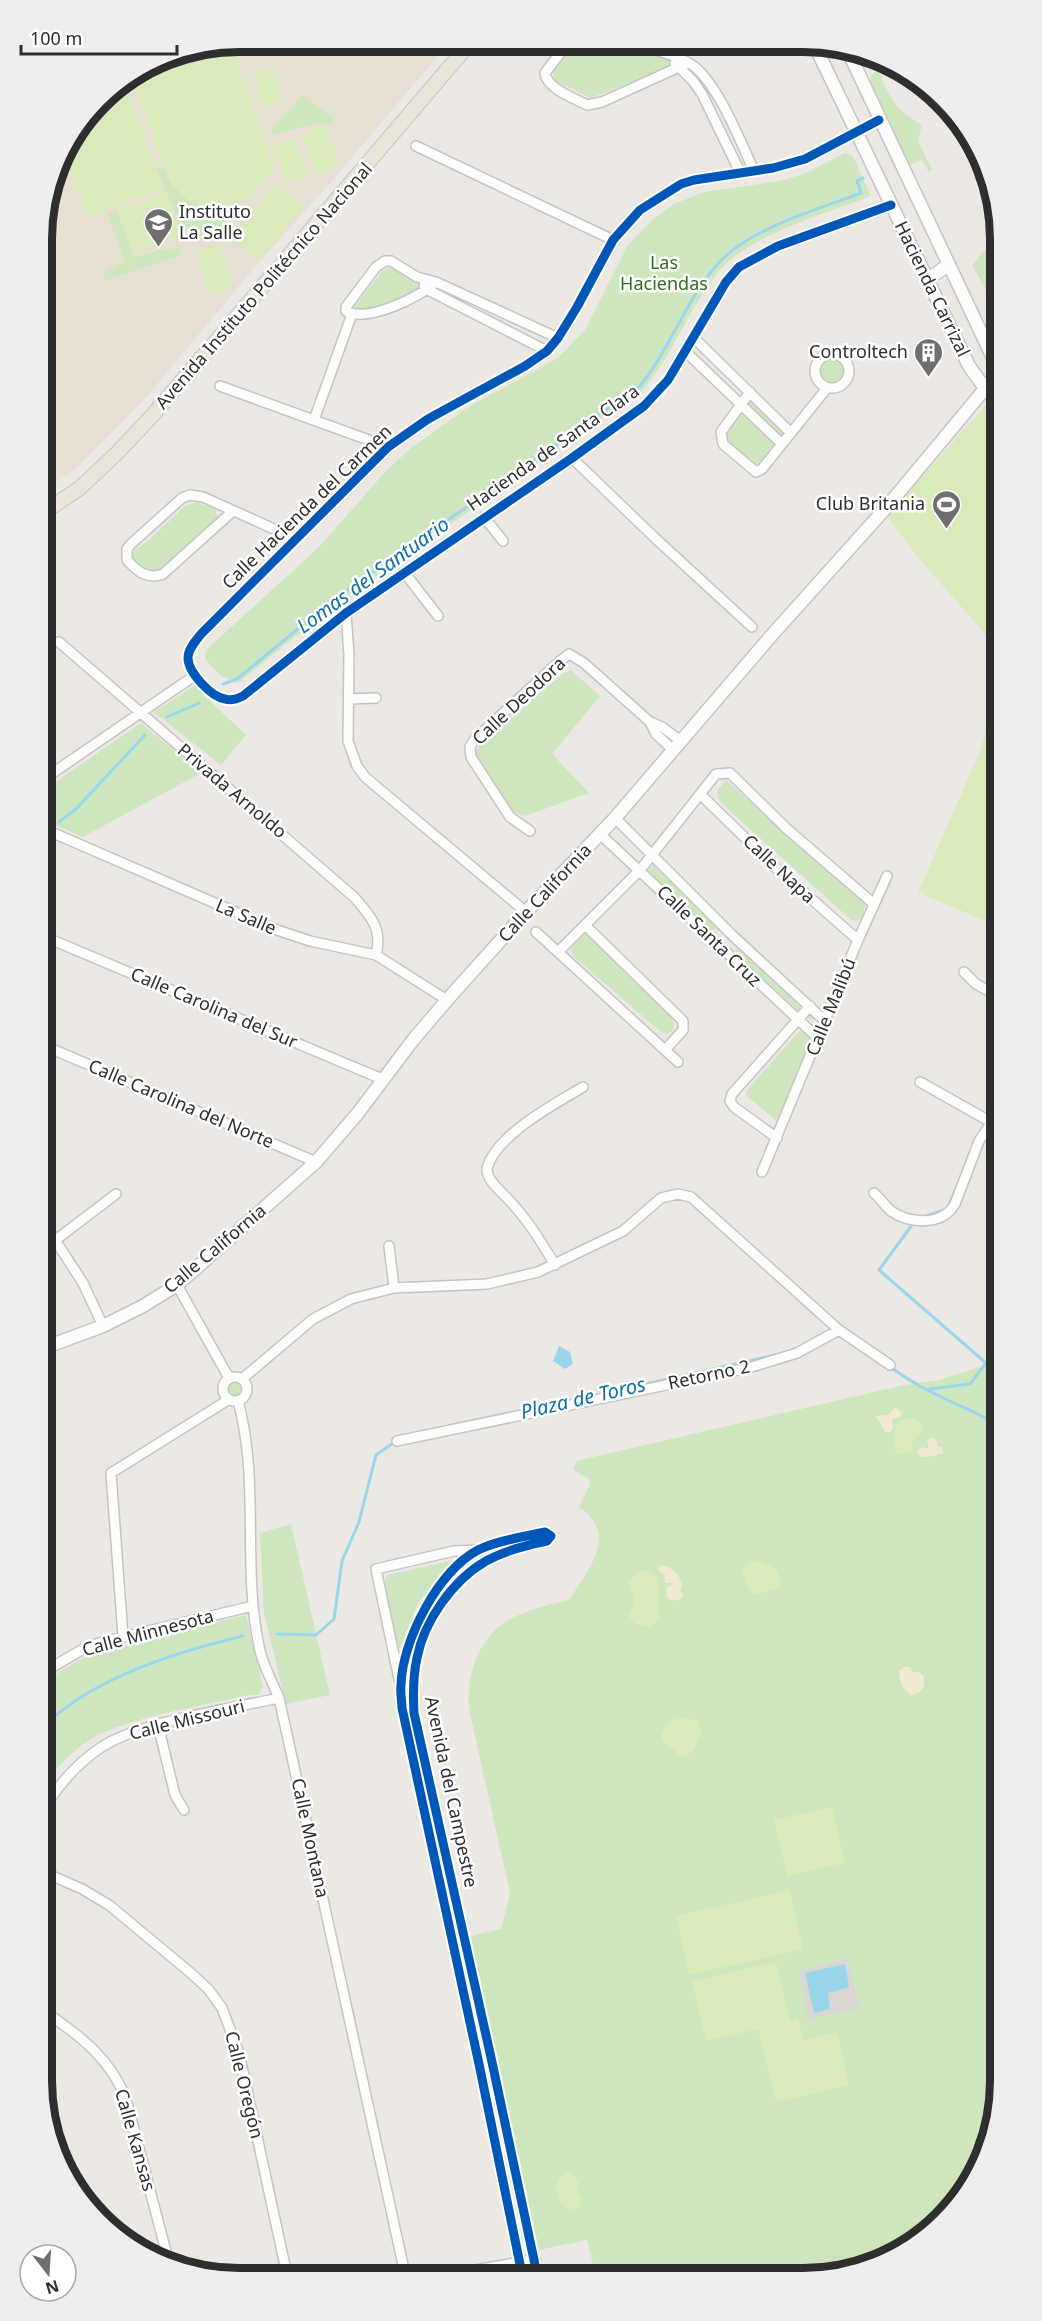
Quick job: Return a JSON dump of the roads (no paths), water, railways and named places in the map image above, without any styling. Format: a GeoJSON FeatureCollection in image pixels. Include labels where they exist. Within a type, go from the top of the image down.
{"type":"FeatureCollection","features":[{"type":"Feature","properties":{"kind":"main road","name":"Avenida Instituto Politécnico Nacional"},"geometry":{"type":"LineString","coordinates":[[53,506],[80,488],[152,416],[463,52]]}},
{"type":"Feature","properties":{"kind":"main road","name":"Hacienda Carrizal"},"geometry":{"type":"LineString","coordinates":[[819,53],[969,366],[990,392]]}},
{"type":"Feature","properties":{"kind":"main road","name":"Hacienda Carrizal"},"geometry":{"type":"LineString","coordinates":[[852,59],[990,352]]}},
{"type":"Feature","properties":{"kind":"main road"},"geometry":{"type":"LineString","coordinates":[[927,280],[948,265]]}},
{"type":"Feature","properties":{"kind":"main road","name":"Calle California"},"geometry":{"type":"LineString","coordinates":[[53,1344],[103,1326],[143,1306],[177,1285],[316,1162],[358,1113],[382,1079],[447,1000],[615,818],[885,508],[990,382]]}},
{"type":"Feature","properties":{"kind":"main road"},"geometry":{"type":"LineString","coordinates":[[490,2268],[505,2265],[512,2268]]}},
{"type":"Feature","properties":{"kind":"street"},"geometry":{"type":"LineString","coordinates":[[561,52],[545,73],[546,78],[555,87],[587,105],[602,102],[683,64]]}},
{"type":"Feature","properties":{"kind":"street"},"geometry":{"type":"LineString","coordinates":[[657,52],[701,72],[709,81],[754,171]]}},
{"type":"Feature","properties":{"kind":"street"},"geometry":{"type":"LineString","coordinates":[[683,64],[702,94],[740,172]]}},
{"type":"Feature","properties":{"kind":"street","name":"Calle Hacienda del Carmen"},"geometry":{"type":"LineString","coordinates":[[194,676],[188,656],[197,639],[388,447],[428,419],[525,366],[547,351],[558,338],[594,280],[613,240],[640,210],[681,184],[706,177],[754,171],[806,159],[879,120]]}},
{"type":"Feature","properties":{"kind":"street"},"geometry":{"type":"LineString","coordinates":[[416,146],[613,240]]}},
{"type":"Feature","properties":{"kind":"street","name":"Hacienda de Santa Clara"},"geometry":{"type":"LineString","coordinates":[[194,676],[219,698],[230,700],[243,696],[346,613],[644,406],[668,380],[726,282],[740,267],[778,246],[891,205]]}},
{"type":"Feature","properties":{"kind":"street"},"geometry":{"type":"LineString","coordinates":[[436,282],[428,290],[372,314],[352,314],[346,311],[346,307],[380,263],[392,261],[417,277],[428,290],[547,351]]}},
{"type":"Feature","properties":{"kind":"street"},"geometry":{"type":"LineString","coordinates":[[417,277],[436,282],[558,338]]}},
{"type":"Feature","properties":{"kind":"street"},"geometry":{"type":"LineString","coordinates":[[314,420],[352,314]]}},
{"type":"Feature","properties":{"kind":"street"},"geometry":{"type":"LineString","coordinates":[[693,338],[791,433]]}},
{"type":"Feature","properties":{"kind":"street"},"geometry":{"type":"LineString","coordinates":[[685,351],[782,444]]}},
{"type":"Feature","properties":{"kind":"street"},"geometry":{"type":"LineString","coordinates":[[220,386],[388,447]]}},
{"type":"Feature","properties":{"kind":"street"},"geometry":{"type":"LineString","coordinates":[[750,392],[722,432],[723,444],[756,472],[762,469],[827,388]]}},
{"type":"Feature","properties":{"kind":"street"},"geometry":{"type":"LineString","coordinates":[[572,458],[752,627]]}},
{"type":"Feature","properties":{"kind":"street"},"geometry":{"type":"LineString","coordinates":[[233,511],[163,574],[152,577],[138,572],[127,560],[127,549],[131,544],[185,496],[190,495],[203,497],[296,539]]}},
{"type":"Feature","properties":{"kind":"street"},"geometry":{"type":"LineString","coordinates":[[484,517],[503,541]]}},
{"type":"Feature","properties":{"kind":"street"},"geometry":{"type":"LineString","coordinates":[[404,572],[438,616]]}},
{"type":"Feature","properties":{"kind":"street"},"geometry":{"type":"LineString","coordinates":[[346,613],[348,741],[357,766],[365,777],[526,912]]}},
{"type":"Feature","properties":{"kind":"street","name":"Privada Arnoldo"},"geometry":{"type":"LineString","coordinates":[[59,642],[354,897],[377,927],[379,944],[376,955]]}},
{"type":"Feature","properties":{"kind":"street","name":"Calle Deodora"},"geometry":{"type":"LineString","coordinates":[[530,831],[510,817],[471,758],[470,747],[474,740],[570,654],[584,663],[650,722],[662,727],[677,746]]}},
{"type":"Feature","properties":{"kind":"street"},"geometry":{"type":"LineString","coordinates":[[54,772],[194,676]]}},
{"type":"Feature","properties":{"kind":"street"},"geometry":{"type":"LineString","coordinates":[[349,699],[376,698]]}},
{"type":"Feature","properties":{"kind":"street"},"geometry":{"type":"LineString","coordinates":[[558,952],[640,870],[716,774],[729,773],[786,828],[874,904]]}},
{"type":"Feature","properties":{"kind":"street","name":"Calle Napa"},"geometry":{"type":"LineString","coordinates":[[701,795],[774,866],[858,940]]}},
{"type":"Feature","properties":{"kind":"street","name":"Calle Santa Cruz"},"geometry":{"type":"LineString","coordinates":[[615,818],[731,934],[825,1021]]}},
{"type":"Feature","properties":{"kind":"street","name":"La Salle"},"geometry":{"type":"LineString","coordinates":[[53,833],[277,930],[310,941],[376,955],[447,1000]]}},
{"type":"Feature","properties":{"kind":"street","name":"Calle Santa Cruz"},"geometry":{"type":"LineString","coordinates":[[600,834],[718,947],[819,1039]]}},
{"type":"Feature","properties":{"kind":"street","name":"Calle Malibú"},"geometry":{"type":"LineString","coordinates":[[762,1172],[819,1039],[858,940],[887,876]]}},
{"type":"Feature","properties":{"kind":"street"},"geometry":{"type":"LineString","coordinates":[[585,925],[683,1021],[683,1030],[665,1050]]}},
{"type":"Feature","properties":{"kind":"street"},"geometry":{"type":"LineString","coordinates":[[536,932],[678,1062]]}},
{"type":"Feature","properties":{"kind":"street"},"geometry":{"type":"LineString","coordinates":[[718,947],[731,934]]}},
{"type":"Feature","properties":{"kind":"street","name":"Calle Carolina del Sur"},"geometry":{"type":"LineString","coordinates":[[53,940],[382,1079]]}},
{"type":"Feature","properties":{"kind":"street"},"geometry":{"type":"LineString","coordinates":[[964,972],[976,984],[990,991]]}},
{"type":"Feature","properties":{"kind":"street","name":"Calle Malibú"},"geometry":{"type":"LineString","coordinates":[[777,1138],[734,1107],[730,1101],[732,1094],[810,1006]]}},
{"type":"Feature","properties":{"kind":"street","name":"Calle Carolina del Norte"},"geometry":{"type":"LineString","coordinates":[[53,1049],[316,1162]]}},
{"type":"Feature","properties":{"kind":"street"},"geometry":{"type":"LineString","coordinates":[[920,1082],[990,1117]]}},
{"type":"Feature","properties":{"kind":"street"},"geometry":{"type":"LineString","coordinates":[[555,1265],[535,1230],[492,1182],[487,1168],[497,1151],[524,1125],[583,1087]]}},
{"type":"Feature","properties":{"kind":"street"},"geometry":{"type":"LineString","coordinates":[[874,1193],[891,1211],[909,1219],[926,1221],[945,1216],[951,1212],[955,1204],[979,1141],[990,1126]]}},
{"type":"Feature","properties":{"kind":"street"},"geometry":{"type":"LineString","coordinates":[[57,1239],[116,1194]]}},
{"type":"Feature","properties":{"kind":"street"},"geometry":{"type":"LineString","coordinates":[[242,1379],[313,1319],[333,1306],[366,1293],[394,1288],[487,1284],[511,1280],[555,1265],[623,1231],[661,1198],[669,1195],[691,1197],[839,1330],[890,1365]]}},
{"type":"Feature","properties":{"kind":"street"},"geometry":{"type":"LineString","coordinates":[[53,1234],[83,1282],[103,1326]]}},
{"type":"Feature","properties":{"kind":"street"},"geometry":{"type":"LineString","coordinates":[[389,1246],[394,1288]]}},
{"type":"Feature","properties":{"kind":"street"},"geometry":{"type":"LineString","coordinates":[[177,1285],[229,1378]]}},
{"type":"Feature","properties":{"kind":"street","name":"Retorno 2"},"geometry":{"type":"LineString","coordinates":[[397,1441],[748,1368],[798,1353],[839,1330]]}},
{"type":"Feature","properties":{"kind":"street"},"geometry":{"type":"LineString","coordinates":[[123,1636],[111,1473],[233,1400],[244,1397],[247,1389],[242,1379],[235,1377],[229,1378],[222,1389],[233,1400]]}},
{"type":"Feature","properties":{"kind":"street","name":"Calle Montana"},"geometry":{"type":"LineString","coordinates":[[233,1400],[248,1448],[253,1606],[259,1649],[279,1698],[404,2268]]}},
{"type":"Feature","properties":{"kind":"street","name":"Avenida del Campestre"},"geometry":{"type":"LineString","coordinates":[[519,2268],[479,2064],[402,1708],[400,1684],[376,1569],[454,1551],[480,1549],[545,1532],[551,1536],[547,1541],[501,1554],[484,1562],[466,1576],[442,1604],[428,1626],[417,1655],[413,1684],[414,1713],[536,2268]]}},
{"type":"Feature","properties":{"kind":"street","name":"Avenida del Campestre"},"geometry":{"type":"LineString","coordinates":[[400,1684],[417,1623],[442,1582],[466,1558],[480,1549],[501,1554]]}},
{"type":"Feature","properties":{"kind":"street","name":"Calle Minnesota"},"geometry":{"type":"LineString","coordinates":[[53,1667],[85,1648],[123,1636],[253,1606]]}},
{"type":"Feature","properties":{"kind":"street"},"geometry":{"type":"LineString","coordinates":[[417,1623],[428,1626]]}},
{"type":"Feature","properties":{"kind":"street","name":"Calle Missouri"},"geometry":{"type":"LineString","coordinates":[[53,1794],[75,1768],[101,1748],[122,1736],[158,1725],[279,1698]]}},
{"type":"Feature","properties":{"kind":"street"},"geometry":{"type":"LineString","coordinates":[[158,1725],[175,1795],[184,1810]]}},
{"type":"Feature","properties":{"kind":"street"},"geometry":{"type":"LineString","coordinates":[[438,1875],[451,1873]]}},
{"type":"Feature","properties":{"kind":"street","name":"Calle Oregón"},"geometry":{"type":"LineString","coordinates":[[53,1876],[82,1889],[109,1905],[192,1974],[209,1990],[222,2008],[239,2053],[285,2268]]}},
{"type":"Feature","properties":{"kind":"street","name":"Calle Kansas"},"geometry":{"type":"LineString","coordinates":[[53,2018],[94,2050],[118,2079],[126,2099],[166,2253]]}},
{"type":"Feature","properties":{"kind":"street"},"geometry":{"type":"LineString","coordinates":[[479,2064],[492,2062]]}},
{"type":"Feature","properties":{"kind":"water"},"geometry":{"type":"Polygon","coordinates":[[[559,1346],[570,1352],[573,1364],[565,1369],[553,1361],[559,1346]]]}},
{"type":"Feature","properties":{"kind":"water"},"geometry":{"type":"Polygon","coordinates":[[[845,1964],[849,1987],[828,1993],[830,2009],[814,2013],[805,1973],[845,1964]]]}},
{"type":"Feature","properties":{"kind":"waterway","name":"Lomas del Santuario"},"geometry":{"type":"LineString","coordinates":[[223,684],[237,679],[332,601],[640,386],[651,372],[705,280],[729,253],[763,231],[861,193],[857,181],[863,178]]}},
{"type":"Feature","properties":{"kind":"waterway","name":"Lomas del Santuario"},"geometry":{"type":"LineString","coordinates":[[167,717],[199,703]]}},
{"type":"Feature","properties":{"kind":"waterway","name":"Lomas del Santuario"},"geometry":{"type":"LineString","coordinates":[[59,822],[76,809],[145,735]]}},
{"type":"Feature","properties":{"kind":"waterway"},"geometry":{"type":"LineString","coordinates":[[923,1217],[947,1209],[955,1191]]}},
{"type":"Feature","properties":{"kind":"waterway"},"geometry":{"type":"LineString","coordinates":[[915,1221],[879,1270],[986,1363],[970,1384],[930,1389]]}},
{"type":"Feature","properties":{"kind":"waterway","name":"Plaza de Toros"},"geometry":{"type":"LineString","coordinates":[[619,1390],[780,1354]]}},
{"type":"Feature","properties":{"kind":"waterway","name":"Plaza de Toros"},"geometry":{"type":"LineString","coordinates":[[891,1367],[929,1391],[989,1420]]}},
{"type":"Feature","properties":{"kind":"waterway","name":"Plaza de Toros"},"geometry":{"type":"LineString","coordinates":[[277,1634],[316,1635],[334,1619],[342,1561],[359,1522],[376,1455],[396,1441]]}},
{"type":"Feature","properties":{"kind":"waterway","name":"Plaza de Toros"},"geometry":{"type":"LineString","coordinates":[[53,1718],[90,1692],[139,1668],[165,1658],[243,1636]]}},
{"type":"Feature","properties":{"kind":"place","name":"Instituto La Salle"},"geometry":{"type":"Point","coordinates":[158,248]}},
{"type":"Feature","properties":{"kind":"place","name":"Controltech"},"geometry":{"type":"Point","coordinates":[929,378]}},
{"type":"Feature","properties":{"kind":"place","name":"Club Britania"},"geometry":{"type":"Point","coordinates":[946,530]}},
{"type":"Feature","properties":{"kind":"park label","name":"Las Haciendas"},"geometry":{"type":"Point","coordinates":[664,273]}}]}
